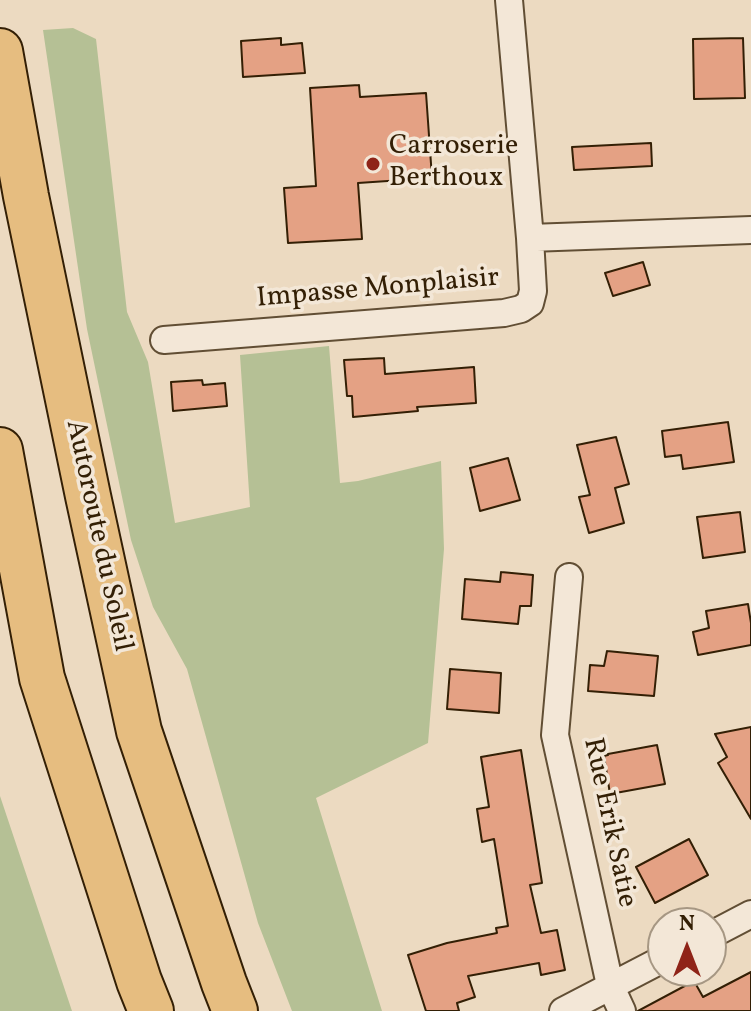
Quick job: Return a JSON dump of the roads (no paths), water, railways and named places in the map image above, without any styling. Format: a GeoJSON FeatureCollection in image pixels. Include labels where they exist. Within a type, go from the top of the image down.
{"type":"FeatureCollection","features":[{"type":"Feature","properties":{"kind":"highway","name":"Autoroute du Soleil"},"geometry":{"type":"LineString","coordinates":[[0,51],[78,451],[139,731],[235,1011]]}},
{"type":"Feature","properties":{"kind":"highway"},"geometry":{"type":"LineString","coordinates":[[0,450],[42,678],[151,1011]]}},
{"type":"Feature","properties":{"kind":"street","name":"Impasse Monplaisir"},"geometry":{"type":"LineString","coordinates":[[164,340],[504,313],[530,303],[533,291],[530,238],[509,0]]}},
{"type":"Feature","properties":{"kind":"street","name":"Impasse Monplaisir"},"geometry":{"type":"LineString","coordinates":[[530,238],[751,230]]}},
{"type":"Feature","properties":{"kind":"street","name":"Rue Erik Satie"},"geometry":{"type":"LineString","coordinates":[[569,577],[555,735],[610,985],[622,1011]]}},
{"type":"Feature","properties":{"kind":"street"},"geometry":{"type":"LineString","coordinates":[[727,927],[751,914]]}},
{"type":"Feature","properties":{"kind":"street"},"geometry":{"type":"LineString","coordinates":[[563,1011],[647,967]]}},
{"type":"Feature","properties":{"kind":"place","name":"Carroserie Berthoux"},"geometry":{"type":"Point","coordinates":[373,164]}}]}
